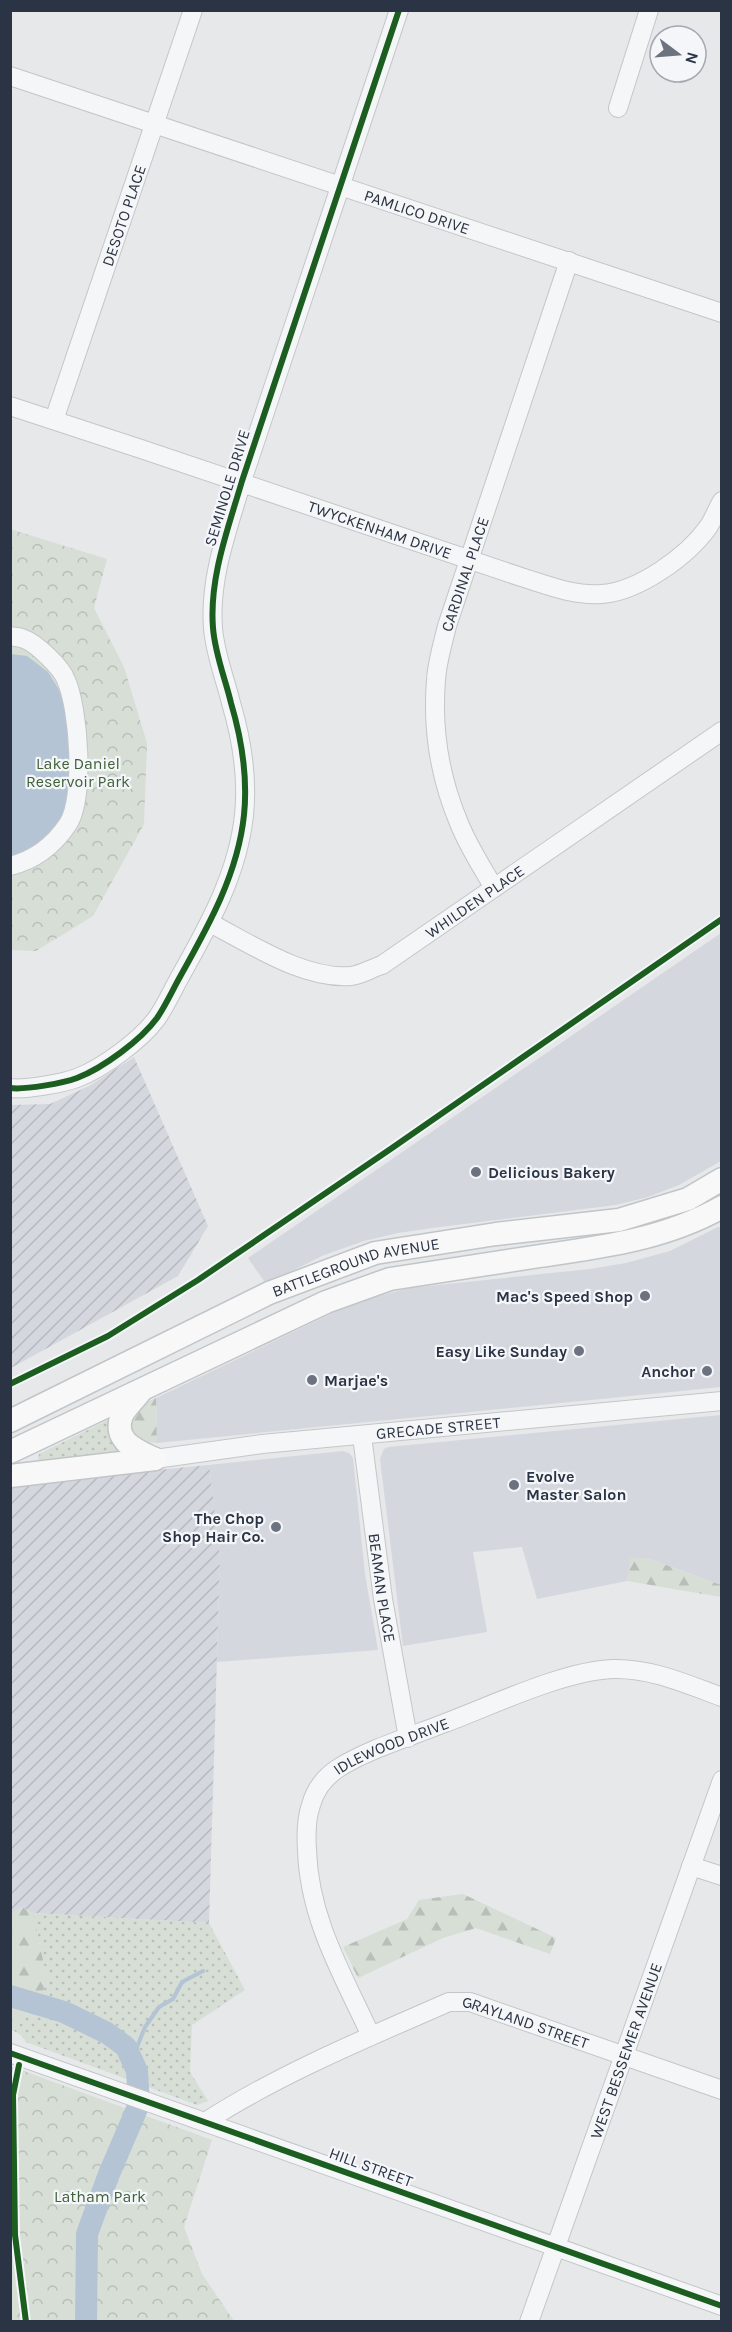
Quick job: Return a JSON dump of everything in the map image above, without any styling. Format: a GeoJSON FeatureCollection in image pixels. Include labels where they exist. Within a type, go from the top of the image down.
{"type":"FeatureCollection","features":[{"type":"Feature","properties":{"kind":"main road","name":"BATTLEGROUND AVENUE"},"geometry":{"type":"LineString","coordinates":[[10,1421],[268,1293],[375,1253],[496,1234],[619,1220],[718,1188]]}},
{"type":"Feature","properties":{"kind":"main road","name":"BATTLEGROUND AVENUE"},"geometry":{"type":"LineString","coordinates":[[10,1452],[326,1302],[390,1279],[620,1244],[650,1237],[704,1217],[722,1207]]}},
{"type":"Feature","properties":{"kind":"main road"},"geometry":{"type":"LineString","coordinates":[[142,1389],[122,1415],[120,1432],[124,1441],[136,1450],[155,1458]]}},
{"type":"Feature","properties":{"kind":"main road"},"geometry":{"type":"LineString","coordinates":[[10,1476],[155,1458]]}},
{"type":"Feature","properties":{"kind":"street","name":"DESOTO PLACE"},"geometry":{"type":"LineString","coordinates":[[54,420],[193,10]]}},
{"type":"Feature","properties":{"kind":"street","name":"SEMINOLE DRIVE"},"geometry":{"type":"LineString","coordinates":[[10,1088],[20,1090],[77,1078],[128,1048],[156,1019],[210,923],[239,851],[246,779],[242,745],[219,663],[213,628],[213,592],[222,550],[242,482],[399,10]]}},
{"type":"Feature","properties":{"kind":"street"},"geometry":{"type":"LineString","coordinates":[[618,108],[649,10]]}},
{"type":"Feature","properties":{"kind":"street","name":"PAMLICO DRIVE"},"geometry":{"type":"LineString","coordinates":[[10,76],[722,313]]}},
{"type":"Feature","properties":{"kind":"street","name":"CARDINAL PLACE"},"geometry":{"type":"LineString","coordinates":[[494,888],[460,825],[446,790],[437,746],[434,712],[436,678],[447,626],[569,261]]}},
{"type":"Feature","properties":{"kind":"street","name":"TWYCKENHAM DRIVE"},"geometry":{"type":"LineString","coordinates":[[10,405],[469,560],[565,591],[585,594],[618,591],[642,581],[692,545],[709,525],[722,501]]}},
{"type":"Feature","properties":{"kind":"street"},"geometry":{"type":"LineString","coordinates":[[10,636],[25,639],[43,652],[66,678],[75,709],[78,756],[77,794],[69,822],[49,846],[28,862],[10,866]]}},
{"type":"Feature","properties":{"kind":"street","name":"WHILDEN PLACE"},"geometry":{"type":"LineString","coordinates":[[210,923],[306,971],[330,976],[354,976],[381,964],[722,731]]}},
{"type":"Feature","properties":{"kind":"street","name":"GRECADE STREET"},"geometry":{"type":"LineString","coordinates":[[155,1458],[262,1444],[722,1401]]}},
{"type":"Feature","properties":{"kind":"street","name":"BEAMAN PLACE"},"geometry":{"type":"LineString","coordinates":[[362,1436],[383,1599],[408,1738]]}},
{"type":"Feature","properties":{"kind":"street","name":"IDLEWOOD DRIVE"},"geometry":{"type":"LineString","coordinates":[[371,2036],[326,1940],[311,1897],[307,1872],[308,1818],[316,1791],[335,1770],[408,1738],[557,1681],[596,1670],[645,1671],[722,1697]]}},
{"type":"Feature","properties":{"kind":"street","name":"WEST BESSEMER AVENUE"},"geometry":{"type":"LineString","coordinates":[[529,2322],[722,1780]]}},
{"type":"Feature","properties":{"kind":"street"},"geometry":{"type":"LineString","coordinates":[[692,1866],[722,1876]]}},
{"type":"Feature","properties":{"kind":"street","name":"GRAYLAND STREET"},"geometry":{"type":"LineString","coordinates":[[205,2122],[238,2101],[371,2036],[449,2002],[464,2001],[722,2090]]}},
{"type":"Feature","properties":{"kind":"street","name":"HILL STREET"},"geometry":{"type":"LineString","coordinates":[[10,2053],[722,2306]]}},
{"type":"Feature","properties":{"kind":"shaded area"},"geometry":{"type":"Polygon","coordinates":[[[721,933],[721,1161],[679,1185],[648,1197],[616,1205],[398,1233],[364,1241],[324,1255],[266,1284],[248,1258],[721,933]]]}},
{"type":"Feature","properties":{"kind":"shaded area"},"geometry":{"type":"Polygon","coordinates":[[[134,1057],[208,1226],[178,1276],[11,1368],[11,1105],[50,1104],[89,1086],[134,1057]]]}},
{"type":"Feature","properties":{"kind":"shaded area"},"geometry":{"type":"Polygon","coordinates":[[[722,1227],[721,1387],[157,1443],[156,1398],[341,1309],[409,1288],[590,1269],[626,1263],[670,1251],[722,1227]]]}},
{"type":"Feature","properties":{"kind":"shaded area"},"geometry":{"type":"Polygon","coordinates":[[[721,1415],[721,1585],[647,1558],[631,1558],[627,1581],[537,1599],[522,1547],[473,1552],[487,1632],[403,1646],[380,1459],[384,1449],[721,1415]]]}},
{"type":"Feature","properties":{"kind":"shaded area"},"geometry":{"type":"Polygon","coordinates":[[[343,1451],[349,1453],[353,1458],[365,1574],[378,1650],[217,1662],[220,1557],[209,1465],[343,1451]]]}},
{"type":"Feature","properties":{"kind":"shaded area"},"geometry":{"type":"Polygon","coordinates":[[[209,1465],[220,1557],[209,1923],[33,1913],[22,1907],[11,1915],[11,1484],[209,1465]]]}},
{"type":"Feature","properties":{"kind":"green space","name":"Lake Daniel Reservoir Park"},"geometry":{"type":"Polygon","coordinates":[[[10,529],[107,559],[94,608],[124,667],[147,743],[144,824],[93,916],[36,951],[11,950],[10,529]]]}},
{"type":"Feature","properties":{"kind":"green space"},"geometry":{"type":"Polygon","coordinates":[[[156,1398],[157,1443],[142,1442],[130,1431],[133,1413],[139,1406],[156,1398]]]}},
{"type":"Feature","properties":{"kind":"green space"},"geometry":{"type":"Polygon","coordinates":[[[110,1419],[125,1452],[38,1461],[39,1454],[110,1419]]]}},
{"type":"Feature","properties":{"kind":"green space"},"geometry":{"type":"Polygon","coordinates":[[[630,1558],[647,1558],[721,1585],[721,1597],[627,1581],[630,1558]]]}},
{"type":"Feature","properties":{"kind":"green space"},"geometry":{"type":"Polygon","coordinates":[[[463,1894],[556,1938],[550,1954],[476,1928],[443,1938],[358,1978],[343,1947],[407,1919],[419,1900],[463,1894]]]}},
{"type":"Feature","properties":{"kind":"green space"},"geometry":{"type":"Polygon","coordinates":[[[22,1907],[33,1913],[48,1983],[14,2031],[10,2030],[11,1915],[22,1907]]]}},
{"type":"Feature","properties":{"kind":"green space"},"geometry":{"type":"Polygon","coordinates":[[[33,1913],[209,1923],[245,1990],[192,2025],[190,2072],[208,2101],[197,2105],[26,2042],[14,2031],[48,1983],[33,1913]]]}},
{"type":"Feature","properties":{"kind":"green space","name":"Latham Park"},"geometry":{"type":"Polygon","coordinates":[[[10,2066],[212,2140],[184,2227],[202,2274],[234,2321],[11,2321],[10,2066]]]}},
{"type":"Feature","properties":{"kind":"green space"},"geometry":{"type":"Polygon","coordinates":[[[10,2250],[17,2308],[11,2309],[10,2309],[10,2250]]]}},
{"type":"Feature","properties":{"kind":"water"},"geometry":{"type":"Polygon","coordinates":[[[11,654],[27,656],[48,672],[58,688],[67,708],[72,775],[64,814],[48,837],[31,849],[11,858],[11,654]]]}},
{"type":"Feature","properties":{"kind":"waterway"},"geometry":{"type":"LineString","coordinates":[[137,2071],[137,2047],[145,2027],[159,2007],[173,1999],[182,1982],[203,1971]]}},
{"type":"Feature","properties":{"kind":"waterway"},"geometry":{"type":"LineString","coordinates":[[10,1996],[64,2012],[107,2033],[126,2047],[137,2071],[139,2104],[109,2174],[87,2234],[86,2322]]}},
{"type":"Feature","properties":{"kind":"cycle path"},"geometry":{"type":"LineString","coordinates":[[10,1088],[44,1086],[77,1078],[110,1060],[132,1044],[157,1018],[212,918],[229,878],[241,836],[245,786],[238,731],[214,638],[213,609],[217,572],[242,481],[399,10]]}},
{"type":"Feature","properties":{"kind":"cycle path"},"geometry":{"type":"LineString","coordinates":[[10,1384],[108,1336],[198,1280],[722,919]]}},
{"type":"Feature","properties":{"kind":"cycle path"},"geometry":{"type":"LineString","coordinates":[[10,2053],[722,2306]]}},
{"type":"Feature","properties":{"kind":"cycle path"},"geometry":{"type":"LineString","coordinates":[[19,2065],[13,2095],[15,2235],[26,2322]]}},
{"type":"Feature","properties":{"kind":"place","name":"Delicious Bakery"},"geometry":{"type":"Point","coordinates":[476,1172]}},
{"type":"Feature","properties":{"kind":"place","name":"Mac's Speed Shop"},"geometry":{"type":"Point","coordinates":[645,1296]}},
{"type":"Feature","properties":{"kind":"place","name":"Easy Like Sunday"},"geometry":{"type":"Point","coordinates":[579,1351]}},
{"type":"Feature","properties":{"kind":"place","name":"Anchor"},"geometry":{"type":"Point","coordinates":[707,1371]}},
{"type":"Feature","properties":{"kind":"place","name":"Marjae's"},"geometry":{"type":"Point","coordinates":[312,1380]}},
{"type":"Feature","properties":{"kind":"place","name":"Evolve Master Salon"},"geometry":{"type":"Point","coordinates":[514,1485]}},
{"type":"Feature","properties":{"kind":"place","name":"The Chop Shop Hair Co."},"geometry":{"type":"Point","coordinates":[276,1527]}}]}
